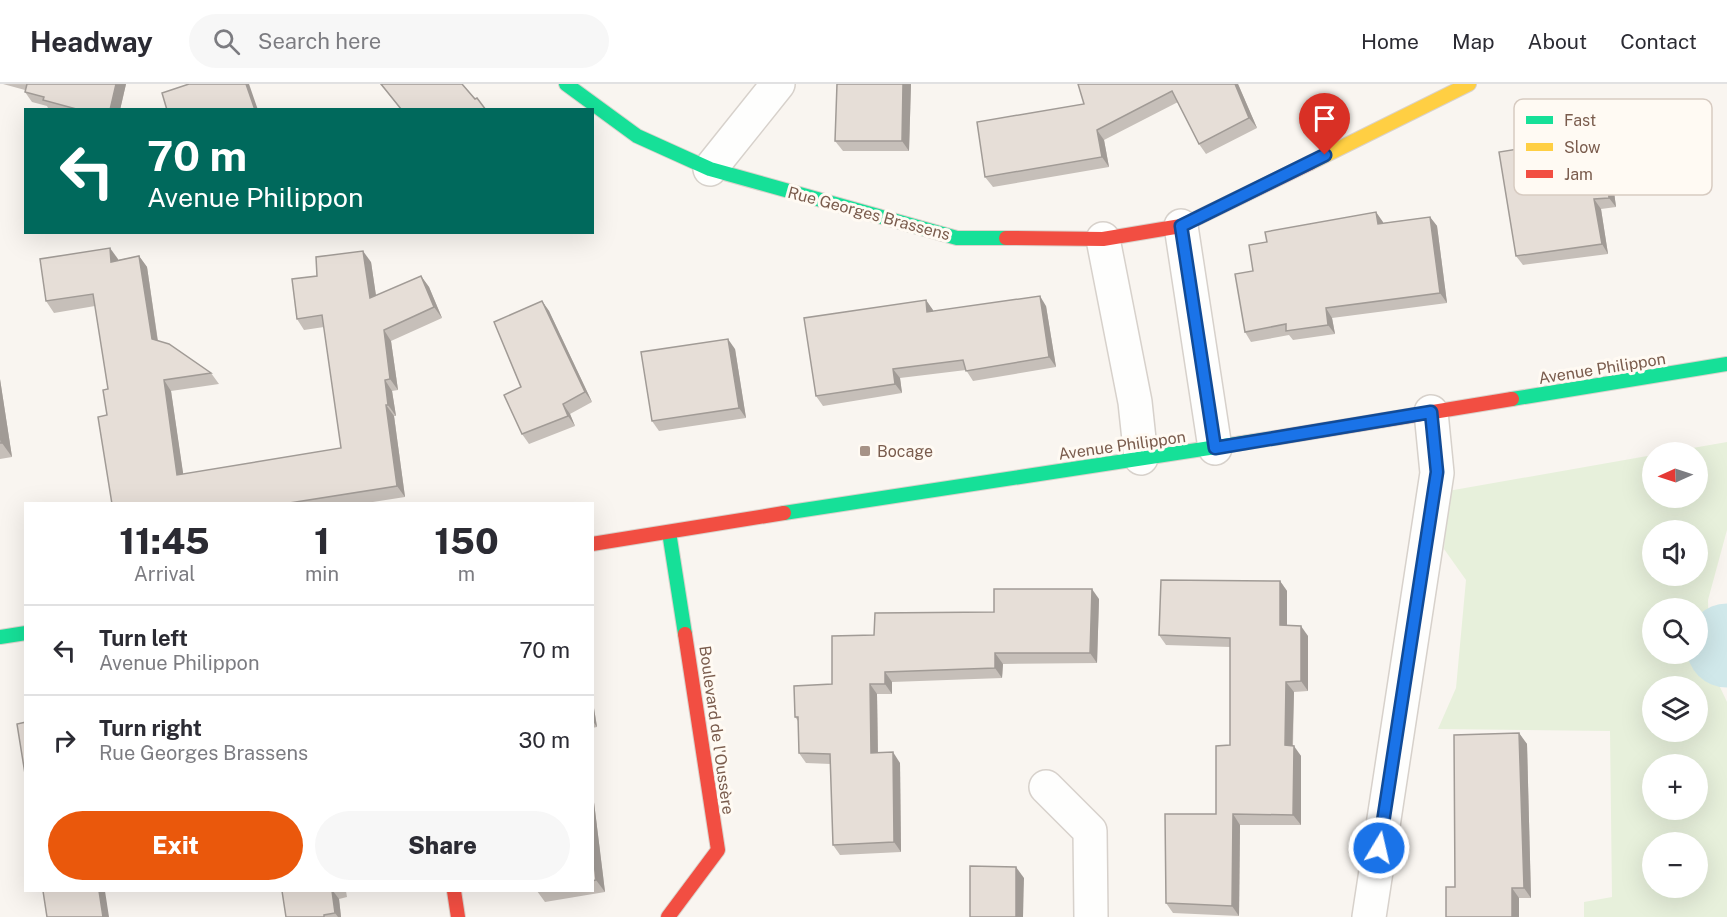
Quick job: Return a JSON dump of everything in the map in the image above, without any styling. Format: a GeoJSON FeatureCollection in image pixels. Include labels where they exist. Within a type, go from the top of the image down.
{"type":"FeatureCollection","features":[{"type":"Feature","properties":{"kind":"street","name":"Rue Georges Brassens"},"geometry":{"type":"LineString","coordinates":[[566,84],[637,136],[710,169],[957,238],[1103,238],[1181,226],[1469,84]]}},
{"type":"Feature","properties":{"kind":"street"},"geometry":{"type":"LineString","coordinates":[[710,169],[778,84]]}},
{"type":"Feature","properties":{"kind":"street"},"geometry":{"type":"LineString","coordinates":[[1181,226],[1215,448]]}},
{"type":"Feature","properties":{"kind":"street"},"geometry":{"type":"LineString","coordinates":[[1103,238],[1135,402],[1142,458]]}},
{"type":"Feature","properties":{"kind":"street","name":"Avenue Philippon"},"geometry":{"type":"LineString","coordinates":[[594,544],[1215,448],[1727,364]]}},
{"type":"Feature","properties":{"kind":"street"},"geometry":{"type":"LineString","coordinates":[[1369,917],[1437,472],[1431,412]]}},
{"type":"Feature","properties":{"kind":"street","name":"Boulevard de l'Oussère"},"geometry":{"type":"LineString","coordinates":[[668,917],[718,850],[669,532]]}},
{"type":"Feature","properties":{"kind":"street"},"geometry":{"type":"LineString","coordinates":[[0,637],[24,633]]}},
{"type":"Feature","properties":{"kind":"street"},"geometry":{"type":"LineString","coordinates":[[1046,787],[1090,831],[1091,917]]}},
{"type":"Feature","properties":{"kind":"street"},"geometry":{"type":"LineString","coordinates":[[454,892],[458,917]]}},
{"type":"Feature","properties":{"kind":"green space"},"geometry":{"type":"Polygon","coordinates":[[[1727,442],[1727,530],[1708,600],[1710,666],[1727,702],[1727,917],[1584,917],[1584,902],[1612,897],[1610,731],[1438,729],[1456,688],[1466,580],[1444,549],[1448,491],[1642,457],[1642,508],[1708,508],[1708,445],[1727,442]]]}},
{"type":"Feature","properties":{"kind":"building"},"geometry":{"type":"Polygon","coordinates":[[[27,84],[116,84],[110,108],[73,108],[43,100],[44,97],[25,92],[27,84]]]}},
{"type":"Feature","properties":{"kind":"building"},"geometry":{"type":"Polygon","coordinates":[[[189,84],[246,84],[254,108],[166,108],[162,93],[189,84]]]}},
{"type":"Feature","properties":{"kind":"building"},"geometry":{"type":"Polygon","coordinates":[[[381,84],[462,84],[484,108],[400,108],[381,84]]]}},
{"type":"Feature","properties":{"kind":"building"},"geometry":{"type":"Polygon","coordinates":[[[837,84],[903,84],[902,141],[835,141],[837,84]]]}},
{"type":"Feature","properties":{"kind":"building"},"geometry":{"type":"Polygon","coordinates":[[[1078,84],[1235,84],[1249,118],[1199,144],[1172,91],[1097,130],[1102,157],[985,177],[977,122],[1084,104],[1078,84]]]}},
{"type":"Feature","properties":{"kind":"building"},"geometry":{"type":"Polygon","coordinates":[[[1514,150],[1514,195],[1609,195],[1609,198],[1594,199],[1602,244],[1516,256],[1499,152],[1514,150]]]}},
{"type":"Feature","properties":{"kind":"building"},"geometry":{"type":"Polygon","coordinates":[[[1376,212],[1378,224],[1430,217],[1440,293],[1326,308],[1328,325],[1286,331],[1286,324],[1245,332],[1235,274],[1253,271],[1249,245],[1267,242],[1265,232],[1376,212]]]}},
{"type":"Feature","properties":{"kind":"building"},"geometry":{"type":"Polygon","coordinates":[[[110,248],[111,262],[139,256],[152,339],[169,344],[211,373],[164,380],[177,475],[341,448],[322,315],[297,319],[292,279],[317,276],[316,257],[363,251],[370,298],[421,276],[434,307],[384,330],[390,379],[385,380],[388,405],[386,405],[397,486],[296,502],[112,502],[98,417],[107,415],[103,390],[108,389],[93,294],[46,301],[40,259],[110,248]]]}},
{"type":"Feature","properties":{"kind":"building"},"geometry":{"type":"Polygon","coordinates":[[[1040,296],[1049,357],[966,371],[963,360],[893,369],[895,384],[816,396],[804,318],[926,300],[927,312],[1040,296]]]}},
{"type":"Feature","properties":{"kind":"building"},"geometry":{"type":"Polygon","coordinates":[[[542,301],[585,392],[563,404],[568,416],[522,434],[504,395],[521,387],[494,322],[542,301]]]}},
{"type":"Feature","properties":{"kind":"building"},"geometry":{"type":"Polygon","coordinates":[[[728,339],[739,408],[652,421],[641,352],[728,339]]]}},
{"type":"Feature","properties":{"kind":"building"},"geometry":{"type":"Polygon","coordinates":[[[1161,580],[1280,581],[1280,625],[1301,626],[1301,681],[1286,682],[1285,745],[1294,746],[1293,815],[1233,814],[1232,906],[1166,903],[1165,814],[1216,814],[1216,746],[1230,745],[1230,638],[1159,635],[1161,580]]]}},
{"type":"Feature","properties":{"kind":"building"},"geometry":{"type":"Polygon","coordinates":[[[994,589],[1092,589],[1090,653],[995,653],[995,668],[885,672],[885,684],[870,684],[871,753],[893,752],[894,842],[833,845],[830,754],[799,753],[794,686],[832,684],[832,636],[874,635],[875,613],[994,612],[994,589]]]}},
{"type":"Feature","properties":{"kind":"building"},"geometry":{"type":"Polygon","coordinates":[[[24,722],[24,768],[17,724],[24,722]]]}},
{"type":"Feature","properties":{"kind":"building"},"geometry":{"type":"Polygon","coordinates":[[[1519,733],[1524,888],[1512,888],[1512,917],[1446,917],[1446,887],[1455,887],[1454,735],[1519,733]]]}},
{"type":"Feature","properties":{"kind":"building"},"geometry":{"type":"Polygon","coordinates":[[[970,866],[1016,867],[1016,917],[970,917],[970,866]]]}},
{"type":"Feature","properties":{"kind":"building"},"geometry":{"type":"Polygon","coordinates":[[[43,892],[99,892],[103,917],[47,917],[43,892]]]}},
{"type":"Feature","properties":{"kind":"building"},"geometry":{"type":"Polygon","coordinates":[[[282,892],[332,892],[335,913],[324,915],[324,917],[286,917],[282,892]]]}},
{"type":"Feature","properties":{"kind":"traffic: fast"},"geometry":{"type":"LineString","coordinates":[[566,84],[637,136],[710,169],[957,238],[1006,238]]}},
{"type":"Feature","properties":{"kind":"traffic: fast"},"geometry":{"type":"LineString","coordinates":[[1512,399],[1727,364]]}},
{"type":"Feature","properties":{"kind":"traffic: fast"},"geometry":{"type":"LineString","coordinates":[[784,513],[1275,438]]}},
{"type":"Feature","properties":{"kind":"traffic: fast"},"geometry":{"type":"LineString","coordinates":[[669,532],[685,634]]}},
{"type":"Feature","properties":{"kind":"traffic: fast"},"geometry":{"type":"LineString","coordinates":[[0,637],[24,633]]}},
{"type":"Feature","properties":{"kind":"traffic: slow"},"geometry":{"type":"LineString","coordinates":[[1310,163],[1469,84]]}},
{"type":"Feature","properties":{"kind":"traffic: jam"},"geometry":{"type":"LineString","coordinates":[[1006,238],[1103,239],[1181,226],[1310,163]]}},
{"type":"Feature","properties":{"kind":"traffic: jam"},"geometry":{"type":"LineString","coordinates":[[1275,438],[1512,399]]}},
{"type":"Feature","properties":{"kind":"traffic: jam"},"geometry":{"type":"LineString","coordinates":[[594,544],[784,513]]}},
{"type":"Feature","properties":{"kind":"traffic: jam"},"geometry":{"type":"LineString","coordinates":[[668,917],[718,850],[685,634]]}},
{"type":"Feature","properties":{"kind":"traffic: jam"},"geometry":{"type":"LineString","coordinates":[[454,892],[458,917]]}},
{"type":"Feature","properties":{"kind":"place","name":"Bocage"},"geometry":{"type":"Point","coordinates":[865,451]}},
{"type":"Feature","properties":{"kind":"route"},"geometry":{"type":"LineString","coordinates":[[1325,155],[1181,226],[1215,448],[1431,412],[1437,472],[1379,848]]}}]}
